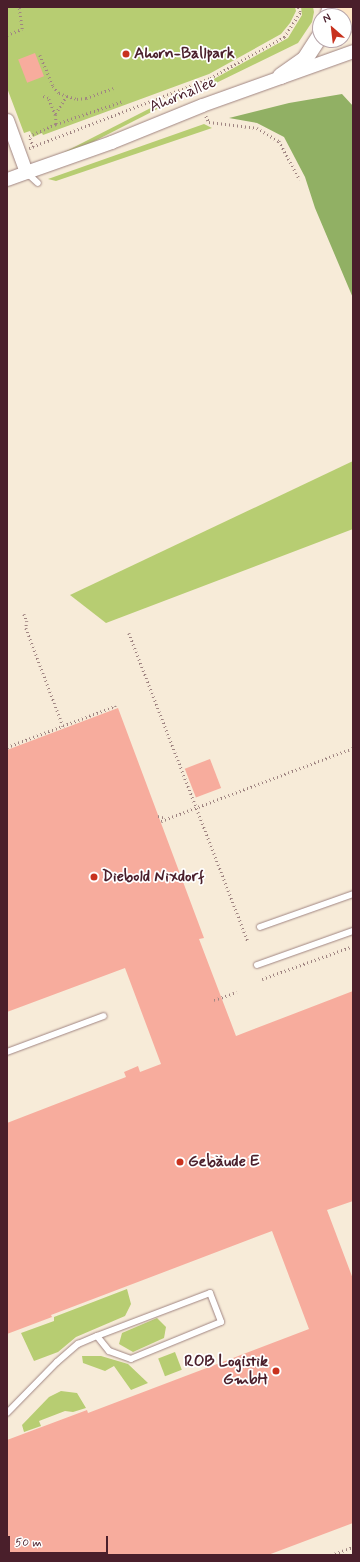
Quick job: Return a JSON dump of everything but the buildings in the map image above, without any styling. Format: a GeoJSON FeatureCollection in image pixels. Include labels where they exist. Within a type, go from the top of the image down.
{"type":"FeatureCollection","features":[{"type":"Feature","properties":{"kind":"main road"},"geometry":{"type":"LineString","coordinates":[[346,7],[353,23]]}},
{"type":"Feature","properties":{"kind":"street"},"geometry":{"type":"LineString","coordinates":[[281,76],[305,59],[312,48]]}},
{"type":"Feature","properties":{"kind":"street","name":"Ahornallee"},"geometry":{"type":"LineString","coordinates":[[7,179],[111,142],[202,105],[353,51]]}},
{"type":"Feature","properties":{"kind":"street"},"geometry":{"type":"LineString","coordinates":[[7,120],[26,172]]}},
{"type":"Feature","properties":{"kind":"lane"},"geometry":{"type":"LineString","coordinates":[[26,172],[38,183]]}},
{"type":"Feature","properties":{"kind":"lane"},"geometry":{"type":"LineString","coordinates":[[260,927],[353,894]]}},
{"type":"Feature","properties":{"kind":"lane"},"geometry":{"type":"LineString","coordinates":[[257,966],[353,931]]}},
{"type":"Feature","properties":{"kind":"lane"},"geometry":{"type":"LineString","coordinates":[[7,1052],[104,1016]]}},
{"type":"Feature","properties":{"kind":"lane"},"geometry":{"type":"LineString","coordinates":[[7,1413],[57,1362],[78,1344],[97,1336],[210,1293],[221,1322],[131,1359],[109,1351],[97,1336]]}},
{"type":"Feature","properties":{"kind":"path"},"geometry":{"type":"LineString","coordinates":[[7,34],[22,29],[19,7]]}},
{"type":"Feature","properties":{"kind":"path"},"geometry":{"type":"LineString","coordinates":[[19,152],[210,78],[284,37],[300,12],[298,7]]}},
{"type":"Feature","properties":{"kind":"path"},"geometry":{"type":"LineString","coordinates":[[40,55],[53,86],[59,93],[77,99],[86,98],[113,88]]}},
{"type":"Feature","properties":{"kind":"path"},"geometry":{"type":"LineString","coordinates":[[42,96],[48,98],[55,115],[56,124]]}},
{"type":"Feature","properties":{"kind":"path"},"geometry":{"type":"LineString","coordinates":[[55,115],[67,96]]}},
{"type":"Feature","properties":{"kind":"path"},"geometry":{"type":"LineString","coordinates":[[33,147],[29,136],[56,124],[123,101]]}},
{"type":"Feature","properties":{"kind":"path"},"geometry":{"type":"LineString","coordinates":[[202,105],[209,122],[256,128],[279,141],[300,180]]}},
{"type":"Feature","properties":{"kind":"path"},"geometry":{"type":"LineString","coordinates":[[24,614],[27,621],[26,628],[63,726]]}},
{"type":"Feature","properties":{"kind":"path"},"geometry":{"type":"LineString","coordinates":[[129,633],[195,808],[248,942]]}},
{"type":"Feature","properties":{"kind":"path"},"geometry":{"type":"LineString","coordinates":[[7,747],[115,706],[116,709]]}},
{"type":"Feature","properties":{"kind":"path"},"geometry":{"type":"LineString","coordinates":[[161,821],[353,748]]}},
{"type":"Feature","properties":{"kind":"path"},"geometry":{"type":"LineString","coordinates":[[158,816],[166,819]]}},
{"type":"Feature","properties":{"kind":"path"},"geometry":{"type":"LineString","coordinates":[[262,979],[353,946]]}},
{"type":"Feature","properties":{"kind":"path"},"geometry":{"type":"LineString","coordinates":[[214,1000],[237,992]]}},
{"type":"Feature","properties":{"kind":"path"},"geometry":{"type":"LineString","coordinates":[[331,1555],[353,1547]]}},
{"type":"Feature","properties":{"kind":"green space","name":"Ahorn-Ballpark"},"geometry":{"type":"Polygon","coordinates":[[[7,7],[295,7],[296,11],[290,23],[281,34],[209,74],[43,135],[42,133],[33,137],[30,131],[24,133],[7,88],[7,7]]]}},
{"type":"Feature","properties":{"kind":"green space"},"geometry":{"type":"Polygon","coordinates":[[[301,7],[313,7],[312,22],[298,43],[214,84],[212,80],[288,38],[302,15],[301,7]]]}},
{"type":"Feature","properties":{"kind":"green space"},"geometry":{"type":"Polygon","coordinates":[[[184,91],[186,95],[43,167],[41,164],[184,91]]]}},
{"type":"Feature","properties":{"kind":"green space"},"geometry":{"type":"Polygon","coordinates":[[[342,94],[353,106],[353,298],[315,208],[305,177],[284,137],[257,123],[229,118],[289,103],[342,94]]]}},
{"type":"Feature","properties":{"kind":"green space"},"geometry":{"type":"Polygon","coordinates":[[[204,124],[212,128],[56,181],[48,179],[204,124]]]}},
{"type":"Feature","properties":{"kind":"green space"},"geometry":{"type":"Polygon","coordinates":[[[353,461],[353,529],[106,623],[70,595],[353,461]]]}},
{"type":"Feature","properties":{"kind":"green space"},"geometry":{"type":"Polygon","coordinates":[[[127,1289],[131,1304],[125,1316],[76,1337],[58,1352],[34,1361],[21,1333],[54,1321],[54,1317],[127,1289]]]}},
{"type":"Feature","properties":{"kind":"green space"},"geometry":{"type":"Polygon","coordinates":[[[157,1318],[166,1327],[164,1338],[133,1352],[119,1344],[122,1333],[157,1318]]]}},
{"type":"Feature","properties":{"kind":"green space"},"geometry":{"type":"Polygon","coordinates":[[[175,1352],[182,1370],[165,1376],[158,1358],[175,1352]]]}},
{"type":"Feature","properties":{"kind":"green space"},"geometry":{"type":"Polygon","coordinates":[[[82,1356],[101,1356],[128,1364],[148,1383],[131,1390],[114,1366],[105,1371],[83,1363],[82,1356]]]}},
{"type":"Feature","properties":{"kind":"green space"},"geometry":{"type":"Polygon","coordinates":[[[61,1391],[77,1393],[86,1408],[73,1412],[65,1411],[39,1421],[41,1426],[24,1432],[22,1425],[49,1397],[61,1391]]]}},
{"type":"Feature","properties":{"kind":"place","name":"Ahorn-Ballpark"},"geometry":{"type":"Point","coordinates":[126,54]}},
{"type":"Feature","properties":{"kind":"place","name":"Diebold Nixdorf"},"geometry":{"type":"Point","coordinates":[94,877]}},
{"type":"Feature","properties":{"kind":"place","name":"Gebäude E"},"geometry":{"type":"Point","coordinates":[180,1162]}},
{"type":"Feature","properties":{"kind":"place","name":"ROB Logistik GmbH"},"geometry":{"type":"Point","coordinates":[276,1371]}}]}
